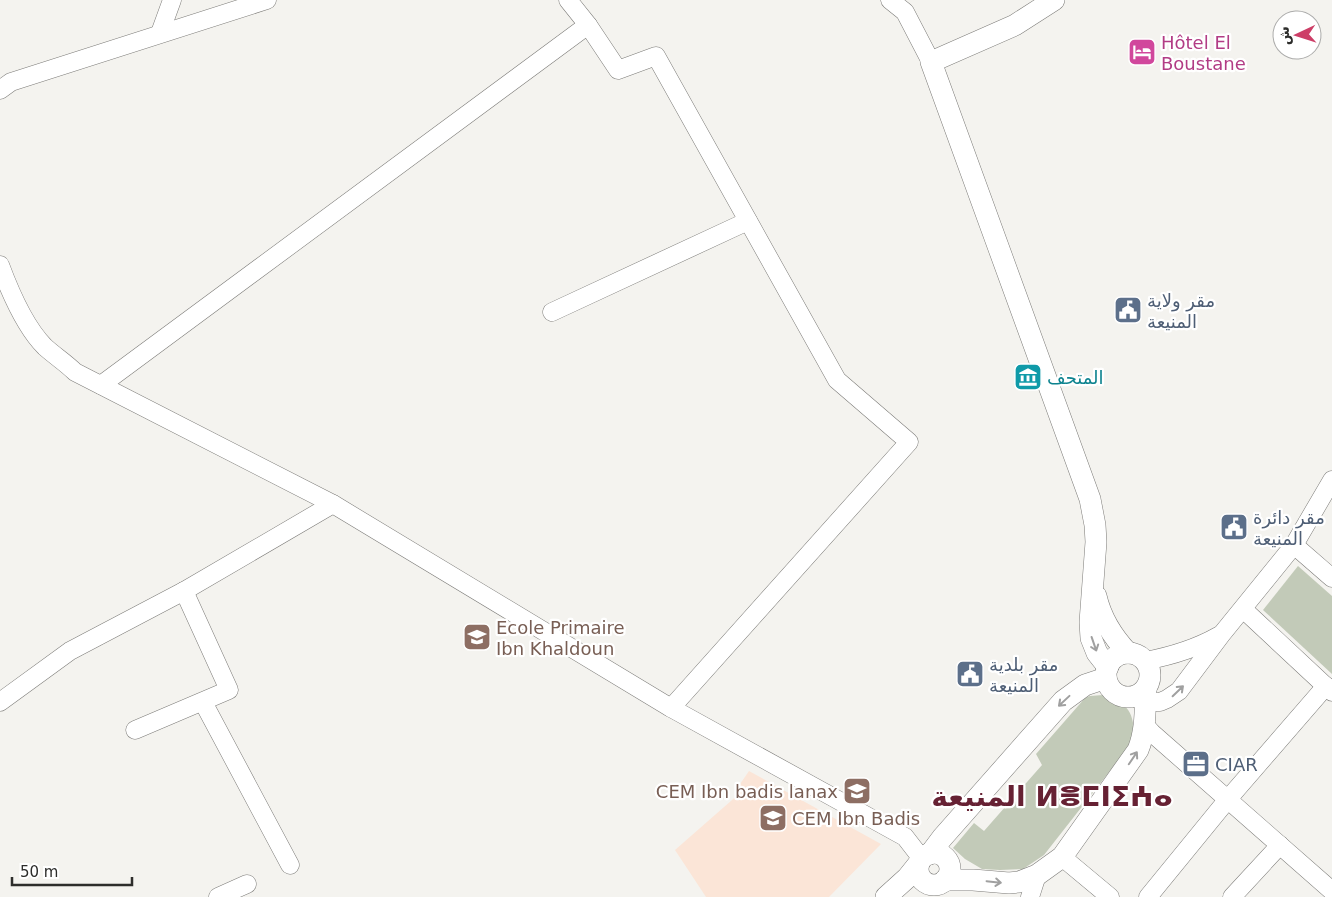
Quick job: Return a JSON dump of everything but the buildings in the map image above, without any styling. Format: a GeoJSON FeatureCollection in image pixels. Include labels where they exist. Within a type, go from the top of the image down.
{"type":"FeatureCollection","features":[{"type":"Feature","properties":{"kind":"street"},"geometry":{"type":"LineString","coordinates":[[160,33],[172,0]]}},
{"type":"Feature","properties":{"kind":"street"},"geometry":{"type":"LineString","coordinates":[[0,90],[11,82],[267,0]]}},
{"type":"Feature","properties":{"kind":"street"},"geometry":{"type":"LineString","coordinates":[[568,0],[588,25],[618,70],[656,56],[837,380],[909,442],[671,708]]}},
{"type":"Feature","properties":{"kind":"street"},"geometry":{"type":"LineString","coordinates":[[890,0],[905,12],[931,62],[1090,499],[1096,542],[1090,622],[1091,638],[1107,672],[1108,685],[1112,691],[1118,696],[1126,698],[1141,696],[1160,702],[1179,691],[1294,544],[1332,480]]}},
{"type":"Feature","properties":{"kind":"street"},"geometry":{"type":"LineString","coordinates":[[931,62],[1015,25],[1054,0]]}},
{"type":"Feature","properties":{"kind":"street"},"geometry":{"type":"LineString","coordinates":[[101,385],[588,25]]}},
{"type":"Feature","properties":{"kind":"street"},"geometry":{"type":"LineString","coordinates":[[552,312],[748,221]]}},
{"type":"Feature","properties":{"kind":"street"},"geometry":{"type":"LineString","coordinates":[[0,265],[26,321],[45,346],[76,372],[333,504],[671,708],[905,836],[924,859]]}},
{"type":"Feature","properties":{"kind":"street"},"geometry":{"type":"LineString","coordinates":[[0,702],[70,651],[184,590],[333,504]]}},
{"type":"Feature","properties":{"kind":"street"},"geometry":{"type":"LineString","coordinates":[[1294,544],[1332,578]]}},
{"type":"Feature","properties":{"kind":"street"},"geometry":{"type":"LineString","coordinates":[[940,883],[973,880],[1009,883],[1019,882],[1037,875],[1062,857],[1134,756],[1141,743],[1144,724],[1141,696],[1149,682],[1149,667],[1119,644],[1100,611],[1093,583]]}},
{"type":"Feature","properties":{"kind":"street"},"geometry":{"type":"LineString","coordinates":[[136,730],[230,690],[184,590]]}},
{"type":"Feature","properties":{"kind":"street"},"geometry":{"type":"LineString","coordinates":[[1148,897],[1228,799],[1329,689],[1243,610]]}},
{"type":"Feature","properties":{"kind":"street"},"geometry":{"type":"LineString","coordinates":[[886,897],[907,878],[1063,701],[1107,672],[1114,658],[1121,654],[1160,658],[1190,649],[1221,635]]}},
{"type":"Feature","properties":{"kind":"street"},"geometry":{"type":"LineString","coordinates":[[203,702],[290,866]]}},
{"type":"Feature","properties":{"kind":"street"},"geometry":{"type":"LineString","coordinates":[[1144,724],[1332,891]]}},
{"type":"Feature","properties":{"kind":"street"},"geometry":{"type":"LineString","coordinates":[[1232,897],[1280,845]]}},
{"type":"Feature","properties":{"kind":"street"},"geometry":{"type":"LineString","coordinates":[[915,897],[940,883],[949,871],[948,861],[940,855],[924,859]]}},
{"type":"Feature","properties":{"kind":"street"},"geometry":{"type":"LineString","coordinates":[[1062,857],[1110,897]]}},
{"type":"Feature","properties":{"kind":"street"},"geometry":{"type":"LineString","coordinates":[[1030,897],[1037,875]]}},
{"type":"Feature","properties":{"kind":"street"},"geometry":{"type":"LineString","coordinates":[[218,897],[247,884]]}},
{"type":"Feature","properties":{"kind":"shaded area","name":"CEM Ibn Badis"},"geometry":{"type":"Polygon","coordinates":[[[749,771],[881,844],[829,897],[706,897],[675,850],[740,793],[738,787],[749,771]]]}},
{"type":"Feature","properties":{"kind":"green space"},"geometry":{"type":"Polygon","coordinates":[[[1298,566],[1332,596],[1332,674],[1263,610],[1298,566]]]}},
{"type":"Feature","properties":{"kind":"green space"},"geometry":{"type":"Polygon","coordinates":[[[1103,695],[1119,702],[1128,710],[1133,722],[1135,739],[1044,855],[1023,869],[982,869],[965,859],[953,848],[974,823],[984,831],[1042,765],[1036,754],[1085,698],[1103,695]]]}},
{"type":"Feature","properties":{"kind":"place","name":"Hôtel El Boustane"},"geometry":{"type":"Point","coordinates":[1142,52]}},
{"type":"Feature","properties":{"kind":"place","name":"مقر ولاية المنيعة"},"geometry":{"type":"Point","coordinates":[1128,310]}},
{"type":"Feature","properties":{"kind":"place","name":"المتحف"},"geometry":{"type":"Point","coordinates":[1028,377]}},
{"type":"Feature","properties":{"kind":"place","name":"مقر دائرة المنيعة"},"geometry":{"type":"Point","coordinates":[1234,527]}},
{"type":"Feature","properties":{"kind":"place","name":"Ecole Primaire Ibn Khaldoun"},"geometry":{"type":"Point","coordinates":[477,637]}},
{"type":"Feature","properties":{"kind":"place","name":"مقر بلدية المنيعة"},"geometry":{"type":"Point","coordinates":[970,674]}},
{"type":"Feature","properties":{"kind":"place","name":"CIAR"},"geometry":{"type":"Point","coordinates":[1196,764]}},
{"type":"Feature","properties":{"kind":"place","name":"CEM Ibn badis lanax"},"geometry":{"type":"Point","coordinates":[857,791]}},
{"type":"Feature","properties":{"kind":"place","name":"CEM Ibn Badis"},"geometry":{"type":"Point","coordinates":[773,818]}},
{"type":"Feature","properties":{"kind":"district","name":"المنيعة ⵍⴻⵎⵏⵉⵄⴰ"},"geometry":{"type":"Point","coordinates":[1052,796]}}]}
